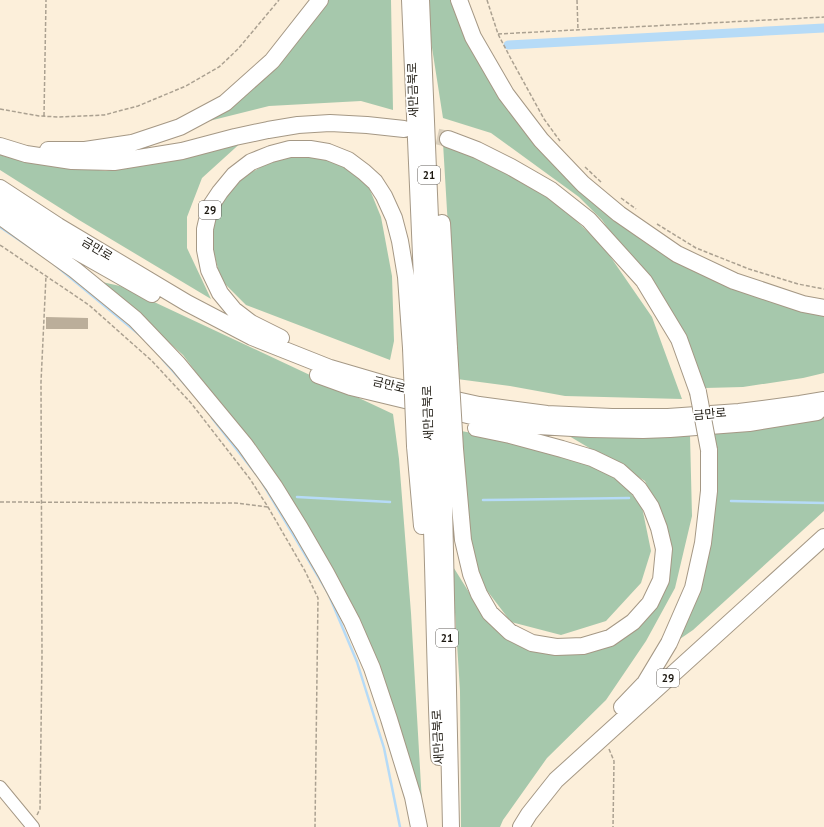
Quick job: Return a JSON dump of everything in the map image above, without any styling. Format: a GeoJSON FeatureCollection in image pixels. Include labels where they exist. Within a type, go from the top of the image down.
{"type":"FeatureCollection","features":[{"type":"Feature","properties":{"kind":"highway"},"geometry":{"type":"LineString","coordinates":[[0,141],[48,150],[85,150],[132,143],[180,127],[225,103],[272,61],[320,0]]}},
{"type":"Feature","properties":{"kind":"highway","name":"새만금북로"},"geometry":{"type":"LineString","coordinates":[[410,0],[431,349],[435,448],[432,521],[436,689],[442,827]]}},
{"type":"Feature","properties":{"kind":"highway","name":"새만금북로"},"geometry":{"type":"LineString","coordinates":[[421,0],[430,218],[431,349]]}},
{"type":"Feature","properties":{"kind":"highway"},"geometry":{"type":"LineString","coordinates":[[459,0],[473,37],[506,94],[546,146],[583,184],[619,214],[677,254],[734,281],[803,304],[824,308]]}},
{"type":"Feature","properties":{"kind":"highway"},"geometry":{"type":"LineString","coordinates":[[0,146],[26,154],[72,161],[114,162],[182,151],[235,136],[298,125],[330,123],[404,129]]}},
{"type":"Feature","properties":{"kind":"highway"},"geometry":{"type":"LineString","coordinates":[[448,139],[477,150],[511,167],[551,190],[589,220],[644,281],[679,339],[698,392],[709,450],[709,491],[703,543],[693,588],[669,643],[645,682],[556,780]]}},
{"type":"Feature","properties":{"kind":"highway","name":"29"},"geometry":{"type":"LineString","coordinates":[[431,349],[406,277],[400,241],[394,218],[384,196],[375,182],[348,160],[328,152],[310,149],[290,149],[271,154],[251,162],[234,175],[220,192],[210,208],[205,229],[205,250],[209,270],[220,292],[234,310],[251,323],[278,337],[360,368],[479,405]]}},
{"type":"Feature","properties":{"kind":"highway","name":"금만로"},"geometry":{"type":"LineString","coordinates":[[0,188],[58,226],[181,299],[252,337],[337,370],[388,385],[479,405],[547,414],[612,417],[668,417],[739,412],[824,400]]}},
{"type":"Feature","properties":{"kind":"highway","name":"금만로"},"geometry":{"type":"LineString","coordinates":[[0,204],[62,243],[257,351],[351,387],[484,419],[590,430],[670,429],[750,423],[824,411]]}},
{"type":"Feature","properties":{"kind":"highway"},"geometry":{"type":"LineString","coordinates":[[0,216],[75,270],[135,319],[178,364],[240,439],[274,486],[326,573],[352,622],[372,668],[390,719],[413,797],[419,827]]}},
{"type":"Feature","properties":{"kind":"highway"},"geometry":{"type":"LineString","coordinates":[[304,370],[402,409],[468,426],[510,435],[562,449],[592,458],[619,470],[639,488],[651,507],[659,528],[664,549],[661,580],[650,602],[633,622],[610,638],[583,646],[556,647],[532,643],[510,632],[490,613],[479,594],[474,581],[435,448],[431,349]]}},
{"type":"Feature","properties":{"kind":"highway","name":"새만금북로"},"geometry":{"type":"LineString","coordinates":[[435,448],[444,506],[451,827]]}},
{"type":"Feature","properties":{"kind":"highway","name":"29"},"geometry":{"type":"LineString","coordinates":[[522,827],[529,814],[556,780],[824,537]]}},
{"type":"Feature","properties":{"kind":"street"},"geometry":{"type":"LineString","coordinates":[[0,786],[33,826]]}},
{"type":"Feature","properties":{"kind":"path"},"geometry":{"type":"LineString","coordinates":[[44,116],[46,0]]}},
{"type":"Feature","properties":{"kind":"path"},"geometry":{"type":"LineString","coordinates":[[0,109],[59,117],[104,115],[138,106],[186,86],[219,67],[238,49],[279,0]]}},
{"type":"Feature","properties":{"kind":"path"},"geometry":{"type":"LineString","coordinates":[[486,0],[498,34],[544,119],[562,144]]}},
{"type":"Feature","properties":{"kind":"path"},"geometry":{"type":"LineString","coordinates":[[577,0],[578,30]]}},
{"type":"Feature","properties":{"kind":"path"},"geometry":{"type":"LineString","coordinates":[[498,34],[824,17]]}},
{"type":"Feature","properties":{"kind":"path"},"geometry":{"type":"LineString","coordinates":[[583,165],[605,185]]}},
{"type":"Feature","properties":{"kind":"path"},"geometry":{"type":"LineString","coordinates":[[617,195],[636,210]]}},
{"type":"Feature","properties":{"kind":"path"},"geometry":{"type":"LineString","coordinates":[[656,223],[696,248],[749,269],[798,284],[824,288]]}},
{"type":"Feature","properties":{"kind":"path"},"geometry":{"type":"LineString","coordinates":[[0,245],[89,305],[152,361],[191,403],[250,479],[305,571],[318,598],[315,827]]}},
{"type":"Feature","properties":{"kind":"path"},"geometry":{"type":"LineString","coordinates":[[33,826],[40,809],[42,648],[41,382],[46,276]]}},
{"type":"Feature","properties":{"kind":"path"},"geometry":{"type":"LineString","coordinates":[[0,502],[235,503],[268,507]]}},
{"type":"Feature","properties":{"kind":"path"},"geometry":{"type":"LineString","coordinates":[[609,749],[614,761],[613,827]]}},
{"type":"Feature","properties":{"kind":"green space"},"geometry":{"type":"Polygon","coordinates":[[[321,0],[391,0],[393,110],[361,101],[269,106],[197,124],[237,103],[252,89],[321,0]]]}},
{"type":"Feature","properties":{"kind":"green space"},"geometry":{"type":"Polygon","coordinates":[[[429,0],[454,0],[485,71],[632,230],[824,314],[824,373],[803,378],[743,387],[705,388],[683,334],[602,220],[579,197],[491,133],[443,118],[430,35],[429,0]]]}},
{"type":"Feature","properties":{"kind":"green space"},"geometry":{"type":"Polygon","coordinates":[[[245,139],[202,178],[187,217],[187,248],[211,299],[79,220],[0,170],[0,155],[106,171],[182,158],[245,139]]]}},
{"type":"Feature","properties":{"kind":"green space"},"geometry":{"type":"Polygon","coordinates":[[[443,143],[490,165],[551,197],[603,246],[652,317],[682,399],[565,396],[510,386],[457,379],[443,143]]]}},
{"type":"Feature","properties":{"kind":"green space"},"geometry":{"type":"Polygon","coordinates":[[[310,155],[338,163],[368,185],[381,217],[392,276],[394,341],[390,360],[246,305],[221,280],[212,246],[215,212],[240,179],[275,159],[310,155]]]}},
{"type":"Feature","properties":{"kind":"green space"},"geometry":{"type":"Polygon","coordinates":[[[102,282],[120,286],[393,414],[399,459],[411,613],[423,820],[375,658],[293,501],[183,355],[102,282]]]}},
{"type":"Feature","properties":{"kind":"green space"},"geometry":{"type":"Polygon","coordinates":[[[824,415],[824,511],[693,630],[674,643],[709,555],[716,467],[712,433],[824,415]]]}},
{"type":"Feature","properties":{"kind":"green space"},"geometry":{"type":"Polygon","coordinates":[[[461,431],[489,436],[573,458],[620,480],[642,507],[651,551],[641,583],[606,621],[561,635],[511,622],[479,580],[465,511],[461,431]]]}},
{"type":"Feature","properties":{"kind":"green space"},"geometry":{"type":"Polygon","coordinates":[[[564,433],[690,435],[692,516],[675,588],[646,641],[606,700],[547,758],[503,820],[500,827],[461,827],[460,691],[452,565],[485,618],[530,651],[576,655],[615,641],[662,593],[662,519],[645,481],[564,433]]]}},
{"type":"Feature","properties":{"kind":"building"},"geometry":{"type":"Polygon","coordinates":[[[46,317],[88,318],[88,329],[46,329],[46,317]]]}},
{"type":"Feature","properties":{"kind":"waterway"},"geometry":{"type":"LineString","coordinates":[[508,45],[824,28]]}},
{"type":"Feature","properties":{"kind":"waterway"},"geometry":{"type":"LineString","coordinates":[[0,227],[40,254]]}},
{"type":"Feature","properties":{"kind":"waterway"},"geometry":{"type":"LineString","coordinates":[[55,265],[141,336]]}},
{"type":"Feature","properties":{"kind":"waterway"},"geometry":{"type":"LineString","coordinates":[[163,360],[188,388]]}},
{"type":"Feature","properties":{"kind":"waterway"},"geometry":{"type":"LineString","coordinates":[[212,418],[260,479],[328,593],[357,662],[384,748],[400,827]]}},
{"type":"Feature","properties":{"kind":"waterway"},"geometry":{"type":"LineString","coordinates":[[297,497],[390,502]]}},
{"type":"Feature","properties":{"kind":"waterway"},"geometry":{"type":"LineString","coordinates":[[483,500],[629,498]]}},
{"type":"Feature","properties":{"kind":"waterway"},"geometry":{"type":"LineString","coordinates":[[731,501],[824,503]]}},
{"type":"Feature","properties":{"kind":"tunnel"},"geometry":{"type":"LineString","coordinates":[[414,131],[448,139]]}}]}
